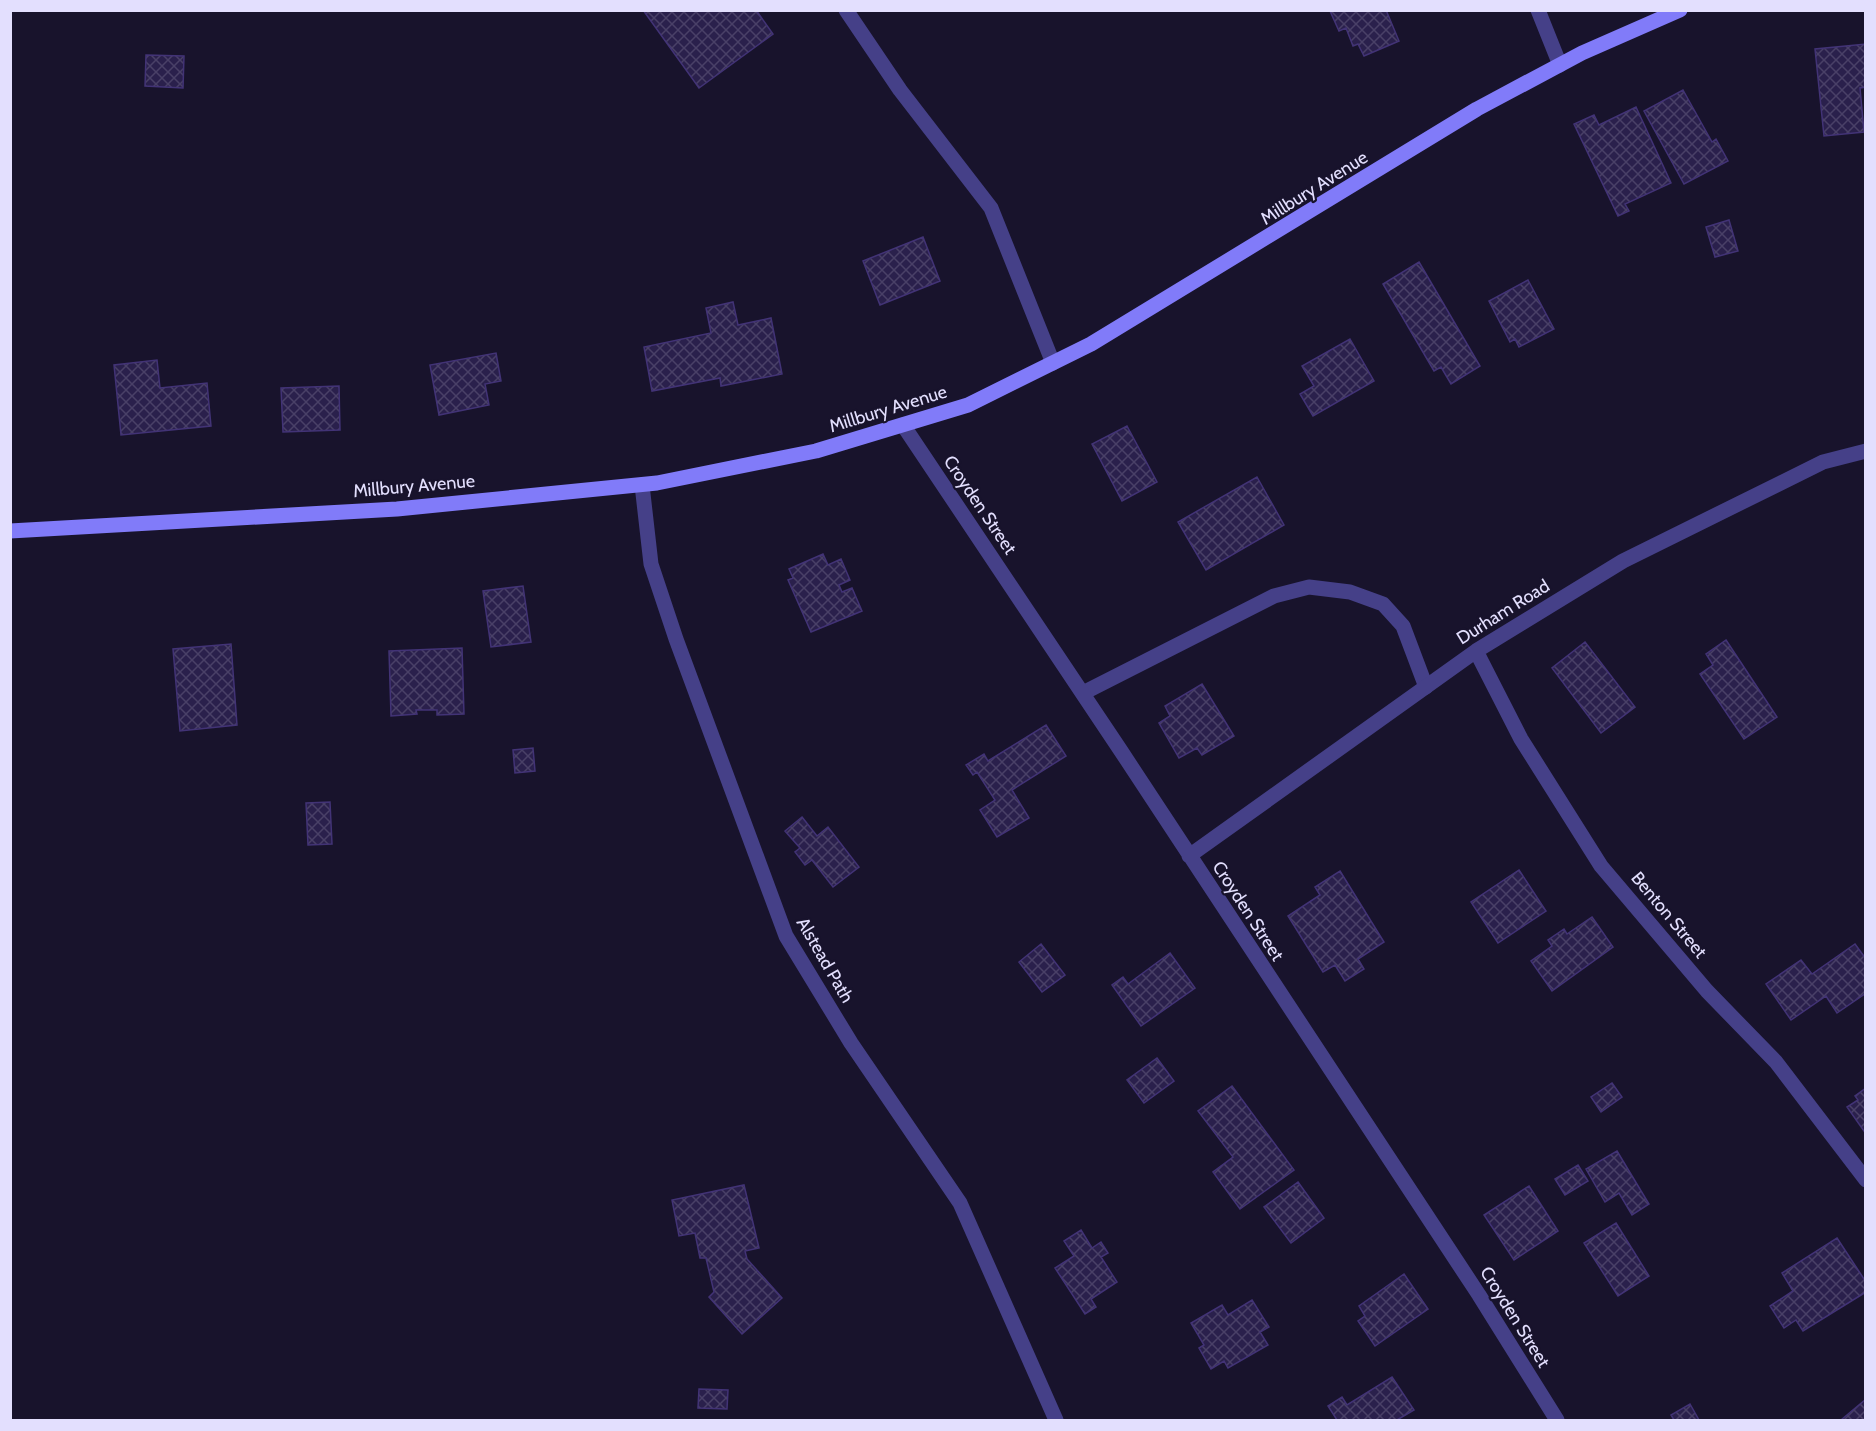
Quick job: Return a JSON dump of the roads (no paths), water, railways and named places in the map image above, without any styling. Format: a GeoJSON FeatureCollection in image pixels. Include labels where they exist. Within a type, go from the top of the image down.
{"type":"FeatureCollection","features":[{"type":"Feature","properties":{"kind":"main road","name":"Millbury Avenue"},"geometry":{"type":"LineString","coordinates":[[10,531],[397,508],[642,485],[816,451],[968,405],[1091,344],[1219,269],[1477,109],[1560,65],[1680,10]]}},
{"type":"Feature","properties":{"kind":"street"},"geometry":{"type":"LineString","coordinates":[[846,10],[900,90],[991,208],[1053,363]]}},
{"type":"Feature","properties":{"kind":"street"},"geometry":{"type":"LineString","coordinates":[[1538,10],[1560,65]]}},
{"type":"Feature","properties":{"kind":"street","name":"Croyden Street"},"geometry":{"type":"LineString","coordinates":[[903,424],[1479,1295],[1557,1420]]}},
{"type":"Feature","properties":{"kind":"street","name":"Durham Road"},"geometry":{"type":"LineString","coordinates":[[1189,856],[1476,651],[1623,561],[1823,462],[1866,451]]}},
{"type":"Feature","properties":{"kind":"street","name":"Alstead Path"},"geometry":{"type":"LineString","coordinates":[[642,485],[651,564],[679,650],[786,936],[851,1043],[960,1203],[1056,1420]]}},
{"type":"Feature","properties":{"kind":"street"},"geometry":{"type":"LineString","coordinates":[[1083,693],[1274,596],[1309,587],[1350,592],[1383,604],[1403,626],[1426,687]]}},
{"type":"Feature","properties":{"kind":"street","name":"Benton Street"},"geometry":{"type":"LineString","coordinates":[[1476,651],[1521,740],[1601,867],[1707,991],[1776,1062],[1866,1180]]}}]}
